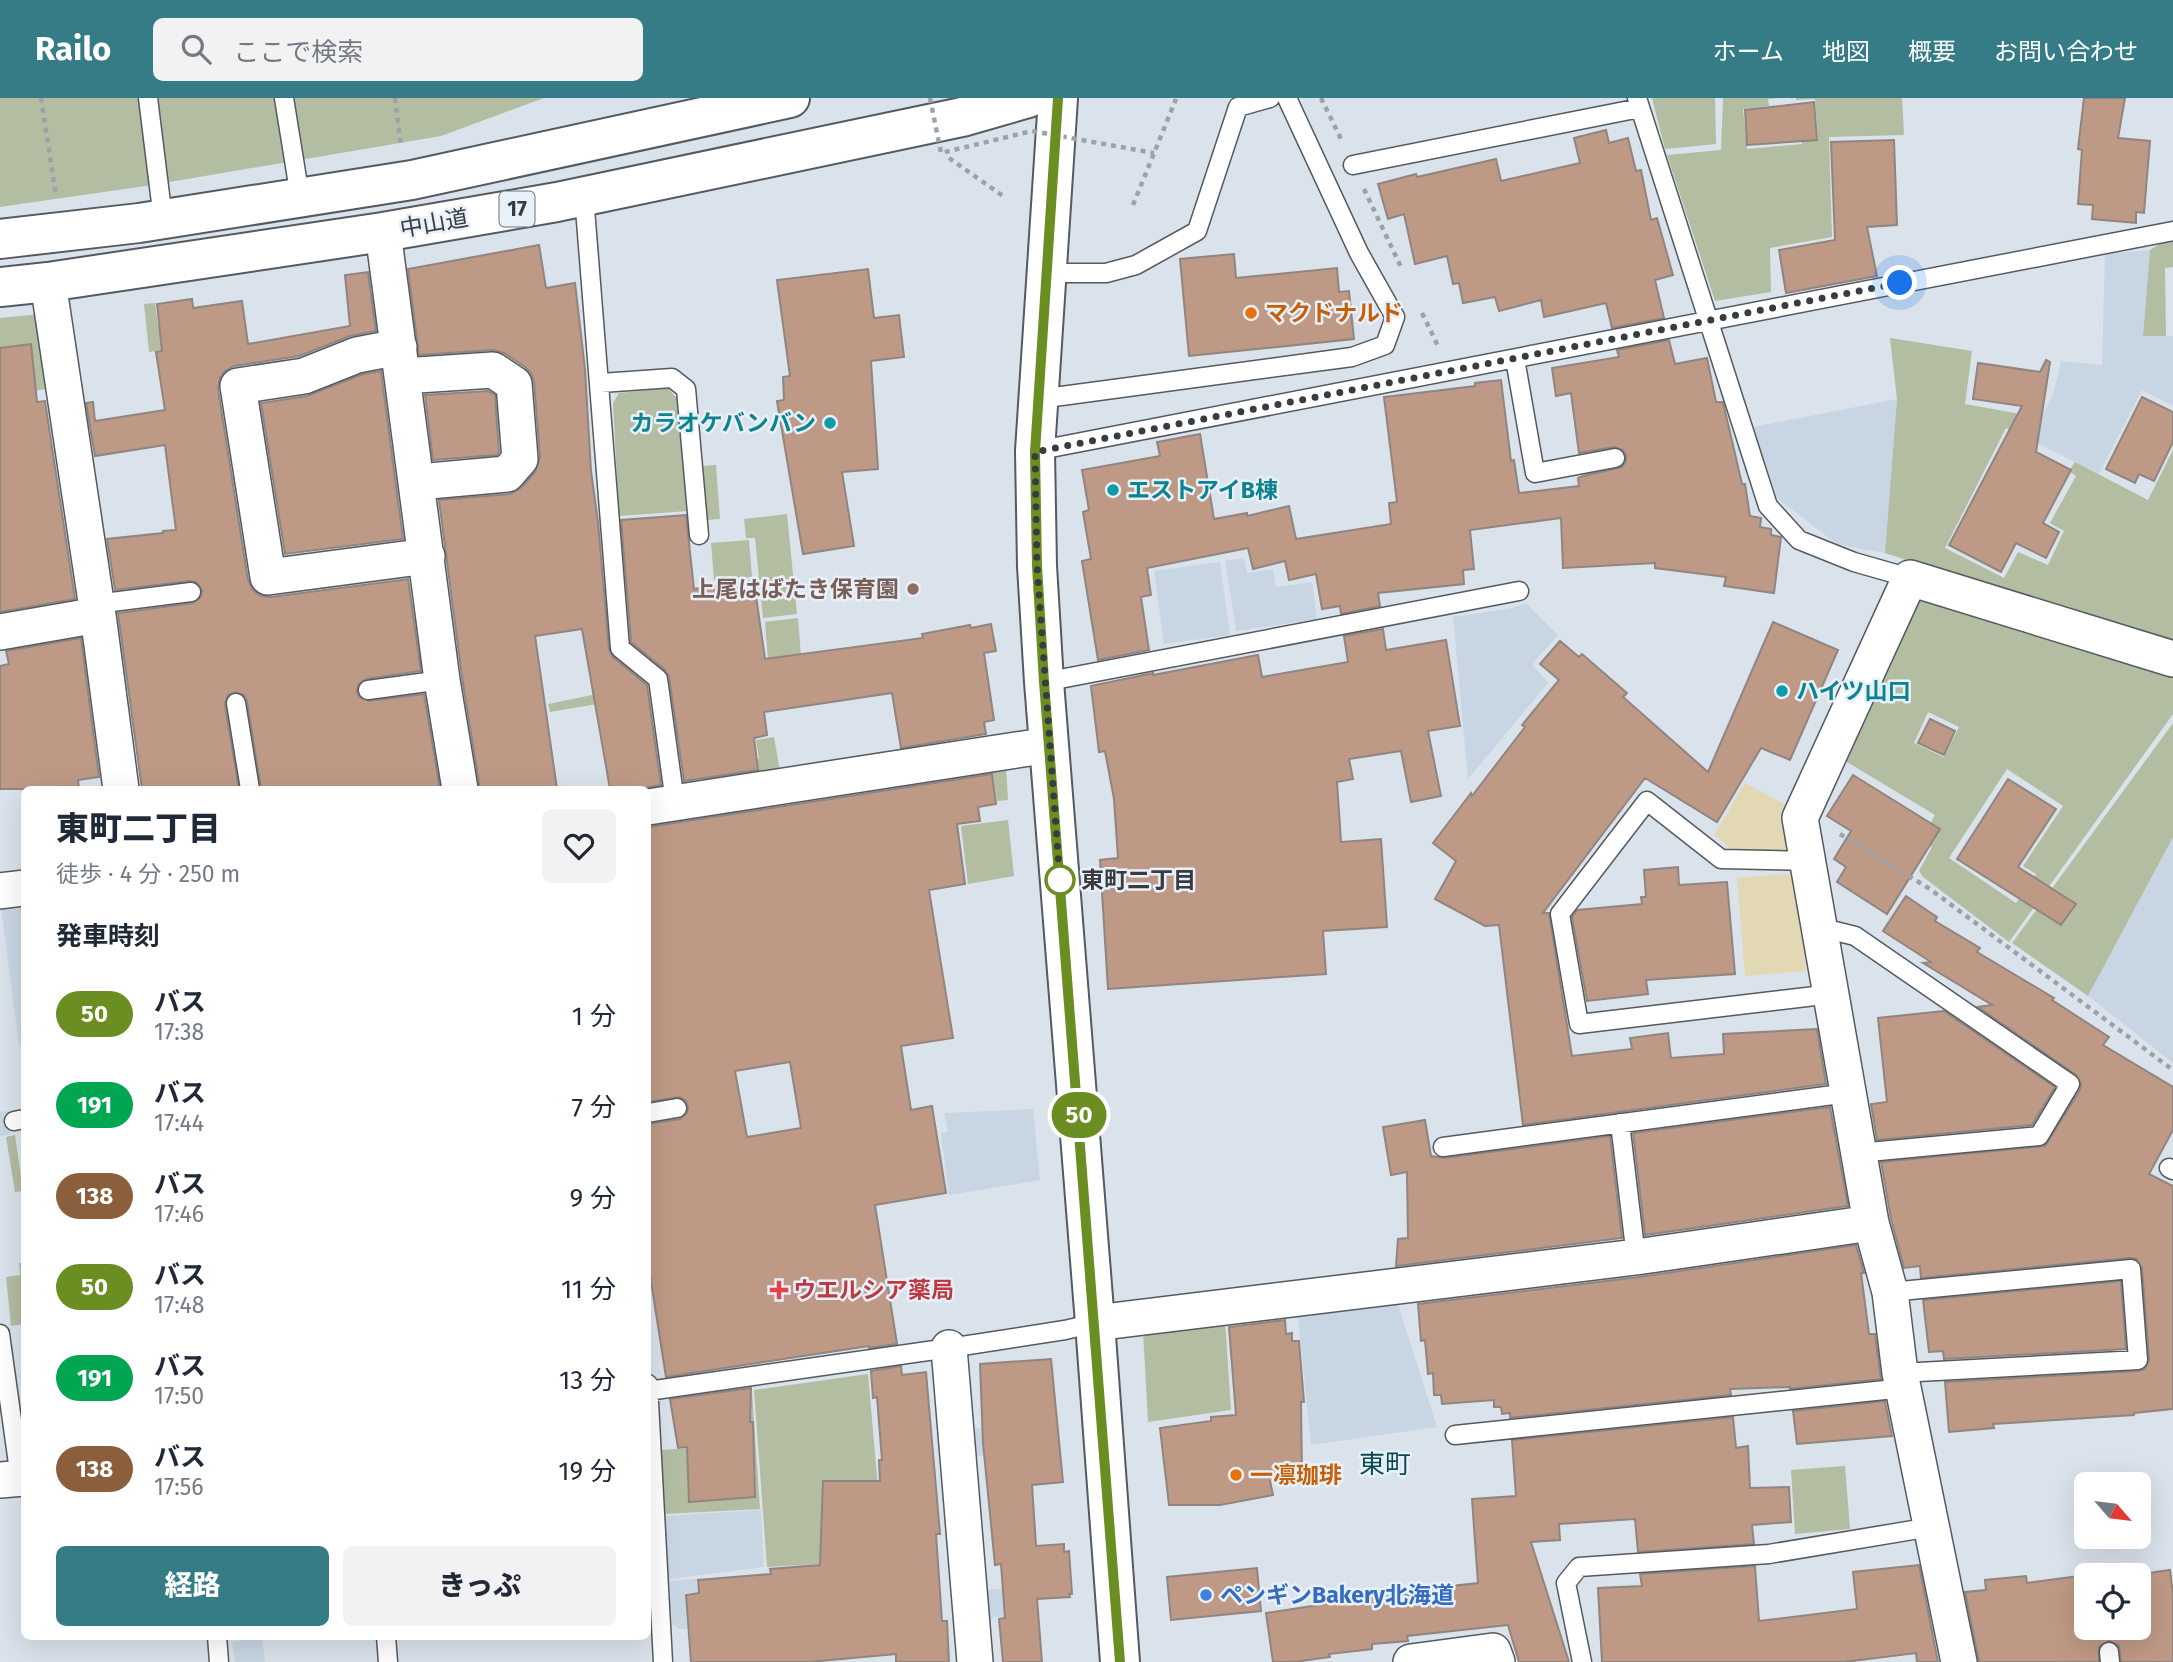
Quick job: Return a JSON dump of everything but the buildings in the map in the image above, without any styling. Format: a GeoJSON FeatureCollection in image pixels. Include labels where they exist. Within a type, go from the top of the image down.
{"type":"FeatureCollection","features":[{"type":"Feature","properties":{"kind":"main road","name":"中山道"},"geometry":{"type":"LineString","coordinates":[[0,239],[163,219],[412,180],[790,98]]}},
{"type":"Feature","properties":{"kind":"main road","name":"中山道"},"geometry":{"type":"LineString","coordinates":[[0,287],[383,232],[584,196],[962,117],[1027,98]]}},
{"type":"Feature","properties":{"kind":"main road"},"geometry":{"type":"LineString","coordinates":[[1058,98],[1035,452],[1037,566],[1120,1662]]}},
{"type":"Feature","properties":{"kind":"street"},"geometry":{"type":"LineString","coordinates":[[383,232],[442,680],[460,786]]}},
{"type":"Feature","properties":{"kind":"street"},"geometry":{"type":"LineString","coordinates":[[48,282],[121,786]]}},
{"type":"Feature","properties":{"kind":"street"},"geometry":{"type":"LineString","coordinates":[[418,482],[507,474],[520,459],[514,384],[493,370],[401,362],[357,355],[304,376],[238,386],[268,577],[427,556]]}},
{"type":"Feature","properties":{"kind":"street"},"geometry":{"type":"LineString","coordinates":[[1959,1662],[1902,1380],[1890,1292],[1871,1223],[1800,818],[1910,578],[2173,659]]}},
{"type":"Feature","properties":{"kind":"street"},"geometry":{"type":"LineString","coordinates":[[0,632],[97,610]]}},
{"type":"Feature","properties":{"kind":"street"},"geometry":{"type":"LineString","coordinates":[[662,804],[1049,745]]}},
{"type":"Feature","properties":{"kind":"street"},"geometry":{"type":"LineString","coordinates":[[0,891],[21,888]]}},
{"type":"Feature","properties":{"kind":"street"},"geometry":{"type":"LineString","coordinates":[[1095,1322],[1636,1257],[1871,1223]]}},
{"type":"Feature","properties":{"kind":"street"},"geometry":{"type":"LineString","coordinates":[[950,1348],[975,1662]]}},
{"type":"Feature","properties":{"kind":"street"},"geometry":{"type":"LineString","coordinates":[[1411,1662],[1493,1651],[1497,1662]]}},
{"type":"Feature","properties":{"kind":"lane"},"geometry":{"type":"LineString","coordinates":[[148,98],[163,219]]}},
{"type":"Feature","properties":{"kind":"lane"},"geometry":{"type":"LineString","coordinates":[[284,98],[300,198]]}},
{"type":"Feature","properties":{"kind":"lane"},"geometry":{"type":"LineString","coordinates":[[1047,273],[1106,274],[1136,265],[1197,231],[1238,107],[1270,98]]}},
{"type":"Feature","properties":{"kind":"lane"},"geometry":{"type":"LineString","coordinates":[[1039,399],[1352,357],[1385,345],[1395,317],[1359,253],[1287,98]]}},
{"type":"Feature","properties":{"kind":"lane"},"geometry":{"type":"LineString","coordinates":[[1353,165],[1638,103],[1768,506],[1799,540],[1854,562],[1910,578]]}},
{"type":"Feature","properties":{"kind":"lane"},"geometry":{"type":"LineString","coordinates":[[584,196],[620,648],[658,679],[662,804]]}},
{"type":"Feature","properties":{"kind":"lane"},"geometry":{"type":"LineString","coordinates":[[1035,452],[2173,230]]}},
{"type":"Feature","properties":{"kind":"lane"},"geometry":{"type":"LineString","coordinates":[[1515,359],[1535,473],[1615,458]]}},
{"type":"Feature","properties":{"kind":"lane"},"geometry":{"type":"LineString","coordinates":[[601,383],[672,378],[686,390],[699,535]]}},
{"type":"Feature","properties":{"kind":"lane"},"geometry":{"type":"LineString","coordinates":[[1044,682],[1519,591]]}},
{"type":"Feature","properties":{"kind":"lane"},"geometry":{"type":"LineString","coordinates":[[97,610],[191,592]]}},
{"type":"Feature","properties":{"kind":"lane"},"geometry":{"type":"LineString","coordinates":[[368,690],[442,680]]}},
{"type":"Feature","properties":{"kind":"lane"},"geometry":{"type":"LineString","coordinates":[[236,703],[250,786]]}},
{"type":"Feature","properties":{"kind":"lane"},"geometry":{"type":"LineString","coordinates":[[1807,861],[1721,859],[1647,801],[1560,914],[1578,1024],[1832,994]]}},
{"type":"Feature","properties":{"kind":"lane"},"geometry":{"type":"LineString","coordinates":[[1819,927],[1855,936],[2070,1084],[2039,1136],[1858,1153]]}},
{"type":"Feature","properties":{"kind":"lane"},"geometry":{"type":"LineString","coordinates":[[1444,1147],[1848,1093]]}},
{"type":"Feature","properties":{"kind":"lane"},"geometry":{"type":"LineString","coordinates":[[651,1112],[677,1108]]}},
{"type":"Feature","properties":{"kind":"lane"},"geometry":{"type":"LineString","coordinates":[[1620,1123],[1636,1257]]}},
{"type":"Feature","properties":{"kind":"lane"},"geometry":{"type":"LineString","coordinates":[[1455,1435],[1902,1380],[2138,1360],[2131,1269],[1890,1292]]}},
{"type":"Feature","properties":{"kind":"lane"},"geometry":{"type":"LineString","coordinates":[[651,1391],[950,1348],[1065,1330],[1095,1322]]}},
{"type":"Feature","properties":{"kind":"lane"},"geometry":{"type":"LineString","coordinates":[[0,1334],[15,1479]]}},
{"type":"Feature","properties":{"kind":"lane"},"geometry":{"type":"LineString","coordinates":[[651,1445],[663,1662]]}},
{"type":"Feature","properties":{"kind":"lane"},"geometry":{"type":"LineString","coordinates":[[1582,1662],[1566,1583],[1579,1567],[1769,1554],[1931,1527]]}},
{"type":"Feature","properties":{"kind":"lane"},"geometry":{"type":"LineString","coordinates":[[217,1640],[219,1662]]}},
{"type":"Feature","properties":{"kind":"lane"},"geometry":{"type":"LineString","coordinates":[[386,1640],[388,1662]]}},
{"type":"Feature","properties":{"kind":"path"},"geometry":{"type":"LineString","coordinates":[[41,98],[56,200]]}},
{"type":"Feature","properties":{"kind":"path"},"geometry":{"type":"LineString","coordinates":[[395,98],[402,151]]}},
{"type":"Feature","properties":{"kind":"path"},"geometry":{"type":"LineString","coordinates":[[930,98],[941,153],[1003,196]]}},
{"type":"Feature","properties":{"kind":"path"},"geometry":{"type":"LineString","coordinates":[[1321,98],[1404,275]]}},
{"type":"Feature","properties":{"kind":"path"},"geometry":{"type":"LineString","coordinates":[[1133,205],[1176,99]]}},
{"type":"Feature","properties":{"kind":"path"},"geometry":{"type":"LineString","coordinates":[[941,153],[1032,131],[1154,153]]}},
{"type":"Feature","properties":{"kind":"path"},"geometry":{"type":"LineString","coordinates":[[1422,311],[1450,372]]}},
{"type":"Feature","properties":{"kind":"path"},"geometry":{"type":"LineString","coordinates":[[1803,812],[1930,889],[2173,1070]]}},
{"type":"Feature","properties":{"kind":"shaded area"},"geometry":{"type":"Polygon","coordinates":[[[2150,250],[2143,336],[2173,336],[2173,406],[2142,390],[2099,474],[2031,440],[2054,392],[2061,361],[2102,365],[2105,254],[2150,250]]]}},
{"type":"Feature","properties":{"kind":"shaded area"},"geometry":{"type":"Polygon","coordinates":[[[1897,399],[1885,553],[1837,544],[1778,499],[1753,427],[1897,399]]]}},
{"type":"Feature","properties":{"kind":"shaded area"},"geometry":{"type":"Polygon","coordinates":[[[1244,558],[1247,573],[1273,569],[1276,587],[1312,582],[1317,619],[1236,631],[1225,561],[1244,558]]]}},
{"type":"Feature","properties":{"kind":"shaded area"},"geometry":{"type":"Polygon","coordinates":[[[1220,562],[1230,635],[1164,644],[1154,571],[1220,562]]]}},
{"type":"Feature","properties":{"kind":"shaded area"},"geometry":{"type":"Polygon","coordinates":[[[1526,603],[1558,635],[1532,664],[1548,683],[1468,779],[1453,617],[1513,608],[1526,603]]]}},
{"type":"Feature","properties":{"kind":"shaded area"},"geometry":{"type":"Polygon","coordinates":[[[2173,837],[2173,1063],[2088,996],[2173,837]]]}},
{"type":"Feature","properties":{"kind":"shaded area"},"geometry":{"type":"Polygon","coordinates":[[[21,904],[19,1046],[1,907],[21,904]]]}},
{"type":"Feature","properties":{"kind":"shaded area"},"geometry":{"type":"Polygon","coordinates":[[[1033,1109],[1040,1180],[949,1195],[941,1133],[948,1132],[944,1113],[1033,1109]]]}},
{"type":"Feature","properties":{"kind":"shaded area"},"geometry":{"type":"Polygon","coordinates":[[[8,1111],[11,1134],[0,1136],[0,1112],[8,1111]]]}},
{"type":"Feature","properties":{"kind":"shaded area"},"geometry":{"type":"Polygon","coordinates":[[[1395,1295],[1437,1427],[1311,1445],[1297,1306],[1395,1295]]]}},
{"type":"Feature","properties":{"kind":"shaded area"},"geometry":{"type":"Polygon","coordinates":[[[1026,1425],[1028,1452],[975,1456],[973,1429],[1026,1425]]]}},
{"type":"Feature","properties":{"kind":"shaded area"},"geometry":{"type":"Polygon","coordinates":[[[761,1510],[764,1567],[669,1579],[663,1516],[761,1510]]]}},
{"type":"Feature","properties":{"kind":"shaded area"},"geometry":{"type":"Polygon","coordinates":[[[696,1579],[697,1592],[685,1593],[687,1629],[679,1629],[672,1624],[670,1581],[696,1579]]]}},
{"type":"Feature","properties":{"kind":"shaded area"},"geometry":{"type":"Polygon","coordinates":[[[1035,1586],[1037,1614],[989,1618],[986,1590],[1035,1586]]]}},
{"type":"Feature","properties":{"kind":"shaded area"},"geometry":{"type":"Polygon","coordinates":[[[262,1640],[265,1662],[235,1662],[232,1642],[262,1640]]]}},
{"type":"Feature","properties":{"kind":"green space"},"geometry":{"type":"Polygon","coordinates":[[[0,98],[544,98],[441,136],[152,185],[0,207],[0,98]]]}},
{"type":"Feature","properties":{"kind":"green space"},"geometry":{"type":"Polygon","coordinates":[[[1652,98],[1715,98],[1716,144],[1665,149],[1652,98]]]}},
{"type":"Feature","properties":{"kind":"green space"},"geometry":{"type":"Polygon","coordinates":[[[1723,98],[1779,98],[1768,99],[1769,106],[1743,109],[1747,149],[1802,144],[1802,139],[1818,138],[1815,99],[1796,98],[1902,98],[1904,135],[1829,137],[1832,237],[1770,248],[1771,292],[1715,301],[1667,155],[1721,150],[1723,98]]]}},
{"type":"Feature","properties":{"kind":"green space"},"geometry":{"type":"Polygon","coordinates":[[[2173,241],[2173,267],[2165,268],[2166,336],[2143,336],[2150,250],[2161,243],[2173,241]]]}},
{"type":"Feature","properties":{"kind":"green space"},"geometry":{"type":"Polygon","coordinates":[[[155,303],[158,326],[176,348],[149,352],[144,304],[155,303]]]}},
{"type":"Feature","properties":{"kind":"green space"},"geometry":{"type":"Polygon","coordinates":[[[41,314],[53,389],[18,391],[0,463],[0,318],[41,314]]]}},
{"type":"Feature","properties":{"kind":"green space"},"geometry":{"type":"Polygon","coordinates":[[[1890,338],[1972,351],[1965,404],[2042,418],[2031,440],[2006,428],[1945,548],[2004,578],[2018,552],[2048,565],[2064,531],[2050,523],[2076,476],[2069,471],[2075,462],[2148,500],[2173,450],[2173,648],[1885,553],[1897,399],[1890,338]]]}},
{"type":"Feature","properties":{"kind":"green space"},"geometry":{"type":"Polygon","coordinates":[[[668,388],[679,401],[688,511],[619,516],[613,403],[619,393],[668,388]]]}},
{"type":"Feature","properties":{"kind":"green space"},"geometry":{"type":"Polygon","coordinates":[[[716,465],[720,519],[707,520],[703,466],[716,465]]]}},
{"type":"Feature","properties":{"kind":"green space"},"geometry":{"type":"Polygon","coordinates":[[[787,514],[797,614],[763,618],[755,538],[746,538],[744,519],[787,514]]]}},
{"type":"Feature","properties":{"kind":"green space"},"geometry":{"type":"Polygon","coordinates":[[[749,540],[752,577],[714,580],[711,543],[749,540]]]}},
{"type":"Feature","properties":{"kind":"green space"},"geometry":{"type":"Polygon","coordinates":[[[1930,594],[2173,671],[2173,714],[2009,942],[1923,877],[1919,871],[1932,847],[1921,841],[1935,815],[1842,759],[1914,600],[1930,594]],[[1928,712],[1914,743],[1944,757],[1959,727],[1928,712]],[[2007,769],[1949,858],[2016,903],[2036,874],[2023,866],[2063,806],[2007,769]]]}},
{"type":"Feature","properties":{"kind":"green space"},"geometry":{"type":"Polygon","coordinates":[[[798,618],[801,657],[768,660],[765,622],[798,618]]]}},
{"type":"Feature","properties":{"kind":"green space"},"geometry":{"type":"Polygon","coordinates":[[[607,692],[609,702],[550,712],[548,704],[607,692]]]}},
{"type":"Feature","properties":{"kind":"green space"},"geometry":{"type":"Polygon","coordinates":[[[2173,723],[2173,837],[2088,996],[2012,943],[2173,723]]]}},
{"type":"Feature","properties":{"kind":"green space"},"geometry":{"type":"Polygon","coordinates":[[[774,737],[780,771],[708,784],[705,768],[759,759],[756,740],[774,737]]]}},
{"type":"Feature","properties":{"kind":"green space"},"geometry":{"type":"Polygon","coordinates":[[[998,761],[1006,766],[1008,800],[997,801],[992,767],[925,777],[930,820],[917,822],[919,831],[907,833],[900,777],[998,761]]]}},
{"type":"Feature","properties":{"kind":"green space"},"geometry":{"type":"Polygon","coordinates":[[[1008,820],[1014,876],[968,884],[961,826],[1008,820]]]}},
{"type":"Feature","properties":{"kind":"green space"},"geometry":{"type":"Polygon","coordinates":[[[15,1135],[21,1191],[15,1192],[6,1137],[15,1135]]]}},
{"type":"Feature","properties":{"kind":"green space"},"geometry":{"type":"Polygon","coordinates":[[[21,1263],[21,1324],[11,1326],[6,1277],[20,1275],[21,1263]]]}},
{"type":"Feature","properties":{"kind":"green space"},"geometry":{"type":"Polygon","coordinates":[[[1225,1321],[1231,1410],[1148,1422],[1143,1331],[1225,1321]]]}},
{"type":"Feature","properties":{"kind":"green space"},"geometry":{"type":"Polygon","coordinates":[[[868,1374],[879,1499],[888,1560],[767,1567],[754,1390],[868,1374]]]}},
{"type":"Feature","properties":{"kind":"green space"},"geometry":{"type":"Polygon","coordinates":[[[752,1391],[760,1509],[664,1514],[662,1450],[692,1448],[689,1399],[752,1391]]]}},
{"type":"Feature","properties":{"kind":"green space"},"geometry":{"type":"Polygon","coordinates":[[[1845,1466],[1850,1529],[1795,1534],[1791,1470],[1845,1466]]]}},
{"type":"Feature","properties":{"kind":"sand"},"geometry":{"type":"Polygon","coordinates":[[[1745,783],[1788,806],[1793,852],[1782,855],[1730,848],[1714,835],[1745,783]]]}},
{"type":"Feature","properties":{"kind":"sand"},"geometry":{"type":"Polygon","coordinates":[[[1798,873],[1806,971],[1745,976],[1737,878],[1798,873]]]}},
{"type":"Feature","properties":{"kind":"bus line","name":"50"},"geometry":{"type":"LineString","coordinates":[[1058,98],[1035,452],[1037,566],[1120,1662]]}},
{"type":"Feature","properties":{"kind":"place","name":"マクドナルド"},"geometry":{"type":"Point","coordinates":[1251,313]}},
{"type":"Feature","properties":{"kind":"place","name":"カラオケバンバン"},"geometry":{"type":"Point","coordinates":[830,423]}},
{"type":"Feature","properties":{"kind":"place","name":"エストアイB棟"},"geometry":{"type":"Point","coordinates":[1113,490]}},
{"type":"Feature","properties":{"kind":"place","name":"上尾はばたき保育園"},"geometry":{"type":"Point","coordinates":[913,589]}},
{"type":"Feature","properties":{"kind":"place","name":"ハイツ山口"},"geometry":{"type":"Point","coordinates":[1782,691]}},
{"type":"Feature","properties":{"kind":"place","name":"東町二丁目"},"geometry":{"type":"Point","coordinates":[1060,880]}},
{"type":"Feature","properties":{"kind":"place","name":"ウエルシア薬局"},"geometry":{"type":"Point","coordinates":[779,1290]}},
{"type":"Feature","properties":{"kind":"place","name":"一凛珈琲"},"geometry":{"type":"Point","coordinates":[1236,1475]}},
{"type":"Feature","properties":{"kind":"place","name":"ペンギンBakery北海道"},"geometry":{"type":"Point","coordinates":[1206,1595]}},
{"type":"Feature","properties":{"kind":"district","name":"東町"},"geometry":{"type":"Point","coordinates":[1385,1464]}},
{"type":"Feature","properties":{"kind":"route"},"geometry":{"type":"LineString","coordinates":[[1060,880],[1037,566],[1035,452],[1900,283]]}}]}
